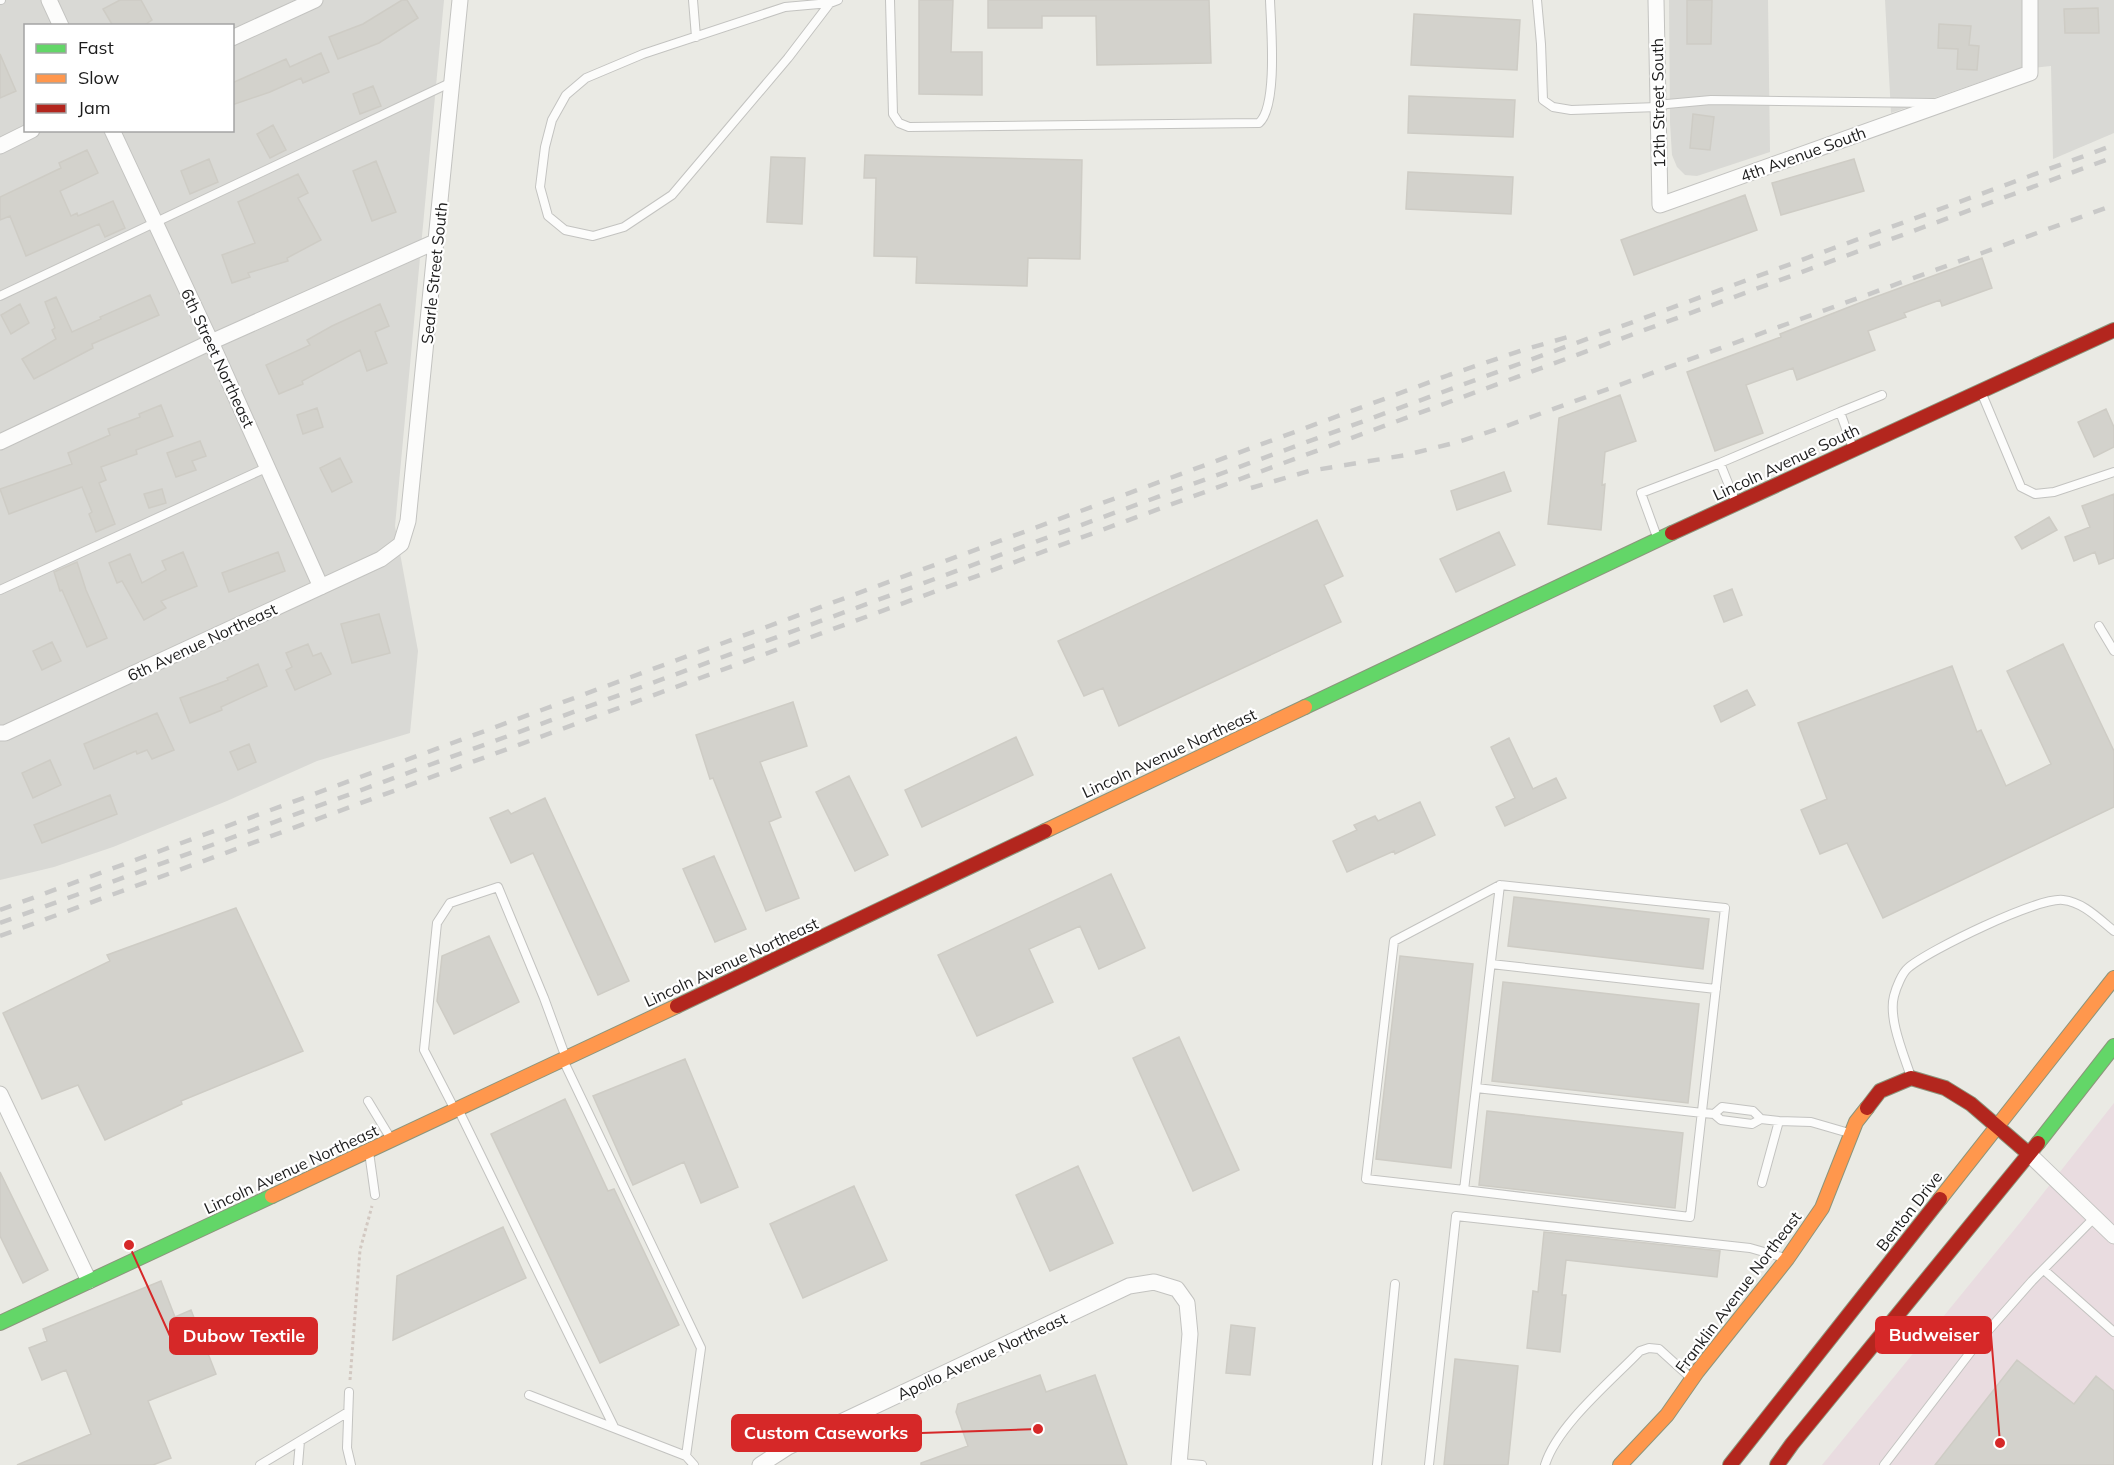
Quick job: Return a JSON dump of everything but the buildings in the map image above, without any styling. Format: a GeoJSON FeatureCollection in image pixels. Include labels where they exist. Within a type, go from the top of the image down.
{"type":"FeatureCollection","features":[{"type":"Feature","properties":{"kind":"street"},"geometry":{"type":"LineString","coordinates":[[49,0],[60,24]]}},
{"type":"Feature","properties":{"kind":"street"},"geometry":{"type":"LineString","coordinates":[[234,37],[315,0]]}},
{"type":"Feature","properties":{"kind":"street","name":"Searle Street South"},"geometry":{"type":"LineString","coordinates":[[401,544],[408,521],[460,0]]}},
{"type":"Feature","properties":{"kind":"street","name":"12th Street South"},"geometry":{"type":"LineString","coordinates":[[1656,0],[1660,205]]}},
{"type":"Feature","properties":{"kind":"street","name":"4th Avenue South"},"geometry":{"type":"LineString","coordinates":[[1660,205],[2030,72],[2030,0]]}},
{"type":"Feature","properties":{"kind":"street"},"geometry":{"type":"LineString","coordinates":[[0,146],[28,132]]}},
{"type":"Feature","properties":{"kind":"street","name":"6th Street Northeast"},"geometry":{"type":"LineString","coordinates":[[113,132],[211,342],[321,587]]}},
{"type":"Feature","properties":{"kind":"street"},"geometry":{"type":"LineString","coordinates":[[0,442],[211,342],[437,241]]}},
{"type":"Feature","properties":{"kind":"street","name":"Lincoln Avenue South"},"geometry":{"type":"LineString","coordinates":[[1473,627],[1658,539],[2114,330]]}},
{"type":"Feature","properties":{"kind":"street","name":"6th Avenue Northeast"},"geometry":{"type":"LineString","coordinates":[[0,734],[381,559],[401,544]]}},
{"type":"Feature","properties":{"kind":"street","name":"Lincoln Avenue Northeast"},"geometry":{"type":"LineString","coordinates":[[0,1323],[565,1060],[1473,627]]}},
{"type":"Feature","properties":{"kind":"street","name":"Benton Drive"},"geometry":{"type":"LineString","coordinates":[[1730,1465],[2114,978]]}},
{"type":"Feature","properties":{"kind":"street"},"geometry":{"type":"LineString","coordinates":[[1777,1465],[2114,1046]]}},
{"type":"Feature","properties":{"kind":"street"},"geometry":{"type":"LineString","coordinates":[[1911,1078],[1945,1088],[1971,1104],[2029,1154],[2114,1236]]}},
{"type":"Feature","properties":{"kind":"street","name":"Franklin Avenue Northeast"},"geometry":{"type":"LineString","coordinates":[[1620,1465],[1667,1415],[1692,1379],[1787,1259],[1822,1208],[1856,1122],[1880,1091],[1911,1078]]}},
{"type":"Feature","properties":{"kind":"street"},"geometry":{"type":"LineString","coordinates":[[0,1094],[89,1281]]}},
{"type":"Feature","properties":{"kind":"street","name":"Apollo Avenue Northeast"},"geometry":{"type":"LineString","coordinates":[[760,1465],[788,1447],[1129,1286],[1154,1282],[1177,1288],[1187,1303],[1190,1334],[1180,1464]]}},
{"type":"Feature","properties":{"kind":"lane"},"geometry":{"type":"LineString","coordinates":[[693,0],[696,37]]}},
{"type":"Feature","properties":{"kind":"lane"},"geometry":{"type":"LineString","coordinates":[[890,0],[893,114],[900,123],[909,127],[1259,123],[1265,117],[1271,93],[1270,0]]}},
{"type":"Feature","properties":{"kind":"lane","name":"4th Avenue South"},"geometry":{"type":"LineString","coordinates":[[1537,0],[1544,100],[1553,107],[1571,110],[1658,107],[1673,103],[1711,100],[1946,103]]}},
{"type":"Feature","properties":{"kind":"lane"},"geometry":{"type":"LineString","coordinates":[[834,2],[672,195],[624,228],[593,236],[565,230],[548,216],[540,186],[545,147],[552,120],[566,95],[586,78],[643,54],[784,7],[834,2]]}},
{"type":"Feature","properties":{"kind":"lane"},"geometry":{"type":"LineString","coordinates":[[0,296],[453,82]]}},
{"type":"Feature","properties":{"kind":"lane"},"geometry":{"type":"LineString","coordinates":[[1980,391],[2020,487],[2035,494],[2054,492],[2114,472]]}},
{"type":"Feature","properties":{"kind":"lane"},"geometry":{"type":"LineString","coordinates":[[1658,539],[1641,493],[1720,463],[1882,395]]}},
{"type":"Feature","properties":{"kind":"lane"},"geometry":{"type":"LineString","coordinates":[[1840,412],[1853,449]]}},
{"type":"Feature","properties":{"kind":"lane"},"geometry":{"type":"LineString","coordinates":[[1720,463],[1736,503]]}},
{"type":"Feature","properties":{"kind":"lane"},"geometry":{"type":"LineString","coordinates":[[0,590],[267,467]]}},
{"type":"Feature","properties":{"kind":"lane"},"geometry":{"type":"LineString","coordinates":[[2099,626],[2114,651]]}},
{"type":"Feature","properties":{"kind":"lane"},"geometry":{"type":"LineString","coordinates":[[1464,1190],[1500,885]]}},
{"type":"Feature","properties":{"kind":"lane"},"geometry":{"type":"LineString","coordinates":[[1500,885],[1725,908],[1716,989],[1690,1217],[1366,1179],[1394,941],[1500,885]]}},
{"type":"Feature","properties":{"kind":"lane"},"geometry":{"type":"LineString","coordinates":[[614,1427],[457,1109],[424,1050],[437,923],[450,903],[498,887],[544,998],[565,1060],[701,1348],[686,1456]]}},
{"type":"Feature","properties":{"kind":"lane"},"geometry":{"type":"LineString","coordinates":[[1911,1078],[1895,1029],[1893,998],[1906,969],[1935,949],[2040,903],[2063,900],[2086,908],[2114,931]]}},
{"type":"Feature","properties":{"kind":"lane"},"geometry":{"type":"LineString","coordinates":[[1491,964],[1716,989]]}},
{"type":"Feature","properties":{"kind":"lane"},"geometry":{"type":"LineString","coordinates":[[1476,1088],[1714,1114],[1721,1120],[1752,1124],[1761,1119],[1811,1122],[1851,1134]]}},
{"type":"Feature","properties":{"kind":"lane"},"geometry":{"type":"LineString","coordinates":[[368,1101],[392,1140]]}},
{"type":"Feature","properties":{"kind":"lane"},"geometry":{"type":"LineString","coordinates":[[1714,1114],[1722,1107],[1753,1111],[1761,1119]]}},
{"type":"Feature","properties":{"kind":"lane"},"geometry":{"type":"LineString","coordinates":[[1762,1183],[1779,1121]]}},
{"type":"Feature","properties":{"kind":"lane"},"geometry":{"type":"LineString","coordinates":[[369,1150],[375,1196]]}},
{"type":"Feature","properties":{"kind":"lane"},"geometry":{"type":"LineString","coordinates":[[1430,1465],[1456,1216],[1750,1248],[1787,1259]]}},
{"type":"Feature","properties":{"kind":"lane"},"geometry":{"type":"LineString","coordinates":[[1884,1465],[1979,1341],[2095,1217]]}},
{"type":"Feature","properties":{"kind":"lane"},"geometry":{"type":"LineString","coordinates":[[2044,1270],[2114,1332]]}},
{"type":"Feature","properties":{"kind":"lane"},"geometry":{"type":"LineString","coordinates":[[1377,1465],[1395,1284]]}},
{"type":"Feature","properties":{"kind":"lane"},"geometry":{"type":"LineString","coordinates":[[1545,1465],[1549,1452],[1562,1431],[1640,1351],[1650,1348],[1659,1349],[1692,1379]]}},
{"type":"Feature","properties":{"kind":"lane"},"geometry":{"type":"LineString","coordinates":[[349,1392],[346,1449],[351,1465]]}},
{"type":"Feature","properties":{"kind":"lane"},"geometry":{"type":"LineString","coordinates":[[529,1395],[686,1456],[694,1465]]}},
{"type":"Feature","properties":{"kind":"lane"},"geometry":{"type":"LineString","coordinates":[[260,1465],[268,1463],[348,1412]]}},
{"type":"Feature","properties":{"kind":"lane"},"geometry":{"type":"LineString","coordinates":[[298,1465],[300,1441]]}},
{"type":"Feature","properties":{"kind":"lane"},"geometry":{"type":"LineString","coordinates":[[1180,1464],[1202,1465]]}},
{"type":"Feature","properties":{"kind":"path"},"geometry":{"type":"LineString","coordinates":[[349,1392],[360,1250],[375,1196]]}},
{"type":"Feature","properties":{"kind":"shaded area"},"geometry":{"type":"Polygon","coordinates":[[[0,0],[444,0],[395,526],[418,651],[410,733],[317,761],[227,801],[113,847],[54,867],[0,880],[0,0]]]}},
{"type":"Feature","properties":{"kind":"shaded area"},"geometry":{"type":"Polygon","coordinates":[[[1669,0],[1768,0],[1770,152],[1697,176],[1685,175],[1677,167],[1672,155],[1670,123],[1669,0]]]}},
{"type":"Feature","properties":{"kind":"shaded area"},"geometry":{"type":"Polygon","coordinates":[[[1885,0],[2114,0],[2114,133],[2053,159],[2051,66],[2014,70],[1891,113],[1885,0]]]}},
{"type":"Feature","properties":{"kind":"shaded area"},"geometry":{"type":"Polygon","coordinates":[[[2114,1103],[2114,1465],[1822,1465],[2023,1219],[2114,1103]]]}},
{"type":"Feature","properties":{"kind":"railway"},"geometry":{"type":"LineString","coordinates":[[0,923],[2114,145]]}},
{"type":"Feature","properties":{"kind":"railway"},"geometry":{"type":"LineString","coordinates":[[0,936],[2114,157]]}},
{"type":"Feature","properties":{"kind":"railway"},"geometry":{"type":"LineString","coordinates":[[1251,488],[1309,471],[1406,455],[1501,428],[2114,205]]}},
{"type":"Feature","properties":{"kind":"railway"},"geometry":{"type":"LineString","coordinates":[[0,910],[1449,375],[1575,335]]}},
{"type":"Feature","properties":{"kind":"traffic: fast"},"geometry":{"type":"LineString","coordinates":[[1305,707],[1672,533]]}},
{"type":"Feature","properties":{"kind":"traffic: fast"},"geometry":{"type":"LineString","coordinates":[[2038,1143],[2114,1046]]}},
{"type":"Feature","properties":{"kind":"traffic: fast"},"geometry":{"type":"LineString","coordinates":[[0,1323],[272,1196]]}},
{"type":"Feature","properties":{"kind":"traffic: slow"},"geometry":{"type":"LineString","coordinates":[[1045,831],[1305,707]]}},
{"type":"Feature","properties":{"kind":"traffic: slow"},"geometry":{"type":"LineString","coordinates":[[1940,1199],[2114,978]]}},
{"type":"Feature","properties":{"kind":"traffic: slow"},"geometry":{"type":"LineString","coordinates":[[272,1196],[677,1006]]}},
{"type":"Feature","properties":{"kind":"traffic: slow"},"geometry":{"type":"LineString","coordinates":[[1620,1465],[1667,1415],[1697,1372],[1787,1259],[1822,1208],[1856,1122],[1867,1108]]}},
{"type":"Feature","properties":{"kind":"traffic: jam"},"geometry":{"type":"LineString","coordinates":[[1672,533],[2114,330]]}},
{"type":"Feature","properties":{"kind":"traffic: jam"},"geometry":{"type":"LineString","coordinates":[[677,1006],[1045,831]]}},
{"type":"Feature","properties":{"kind":"traffic: jam"},"geometry":{"type":"LineString","coordinates":[[1867,1108],[1880,1091],[1911,1078],[1945,1088],[1971,1104],[2029,1154]]}},
{"type":"Feature","properties":{"kind":"traffic: jam"},"geometry":{"type":"LineString","coordinates":[[1777,1465],[2038,1143]]}},
{"type":"Feature","properties":{"kind":"traffic: jam"},"geometry":{"type":"LineString","coordinates":[[1730,1465],[1940,1199]]}},
{"type":"Feature","properties":{"kind":"place","name":"Dubow Textile"},"geometry":{"type":"Point","coordinates":[129,1245]}},
{"type":"Feature","properties":{"kind":"place","name":"Custom Caseworks"},"geometry":{"type":"Point","coordinates":[1038,1429]}},
{"type":"Feature","properties":{"kind":"place","name":"Budweiser"},"geometry":{"type":"Point","coordinates":[2000,1443]}}]}
